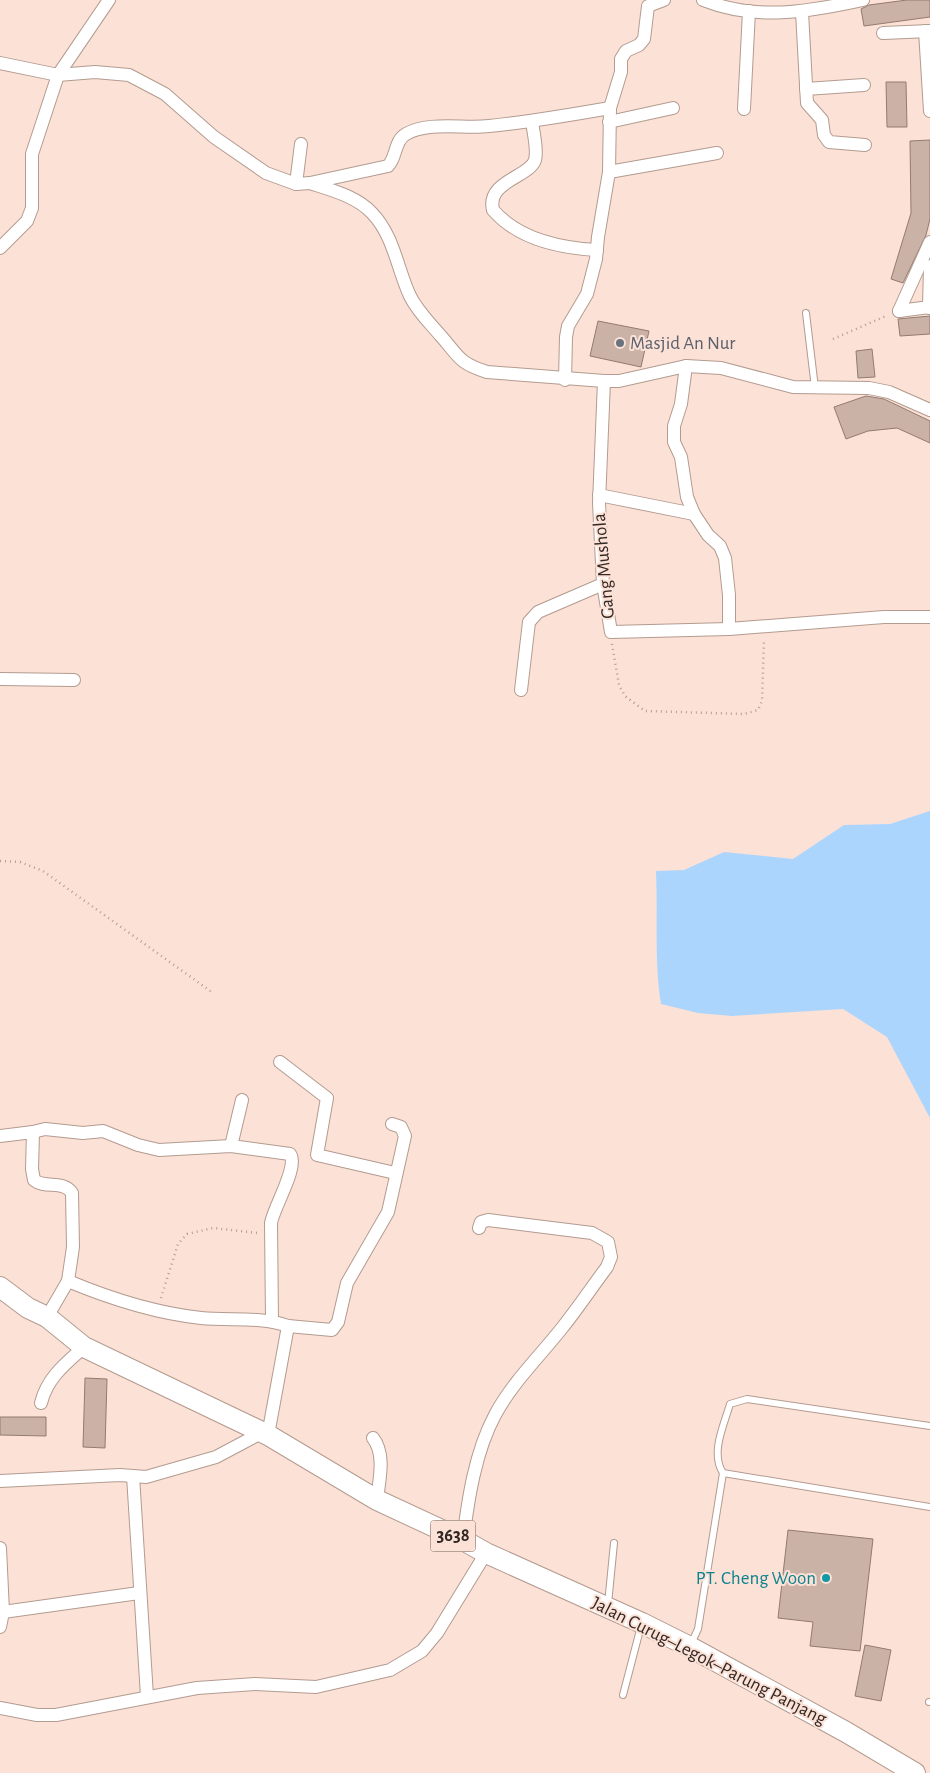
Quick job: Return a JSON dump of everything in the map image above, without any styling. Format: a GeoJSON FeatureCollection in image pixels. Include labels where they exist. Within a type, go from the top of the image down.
{"type":"FeatureCollection","features":[{"type":"Feature","properties":{"kind":"main road","name":"Jalan Curug–Legok–Parung Panjang"},"geometry":{"type":"LineString","coordinates":[[0,1286],[28,1308],[47,1317],[84,1347],[265,1433],[377,1500],[463,1540],[486,1554],[642,1623],[690,1647],[846,1732],[915,1773]]}},
{"type":"Feature","properties":{"kind":"street"},"geometry":{"type":"LineString","coordinates":[[0,248],[27,221],[32,208],[32,154],[58,75],[109,0]]}},
{"type":"Feature","properties":{"kind":"street"},"geometry":{"type":"LineString","coordinates":[[565,380],[566,337],[571,322],[587,294],[597,250],[609,172],[610,108],[621,72],[621,59],[626,51],[639,46],[644,39],[648,6],[664,0]]}},
{"type":"Feature","properties":{"kind":"street"},"geometry":{"type":"LineString","coordinates":[[703,0],[720,7],[766,14],[802,12],[854,1]]}},
{"type":"Feature","properties":{"kind":"street"},"geometry":{"type":"LineString","coordinates":[[744,109],[749,11]]}},
{"type":"Feature","properties":{"kind":"street"},"geometry":{"type":"LineString","coordinates":[[802,12],[807,103],[822,120],[824,134],[828,142],[865,145]]}},
{"type":"Feature","properties":{"kind":"street"},"geometry":{"type":"LineString","coordinates":[[882,33],[928,31],[930,111]]}},
{"type":"Feature","properties":{"kind":"street"},"geometry":{"type":"LineString","coordinates":[[0,63],[58,75],[95,72],[129,74],[165,94],[214,137],[266,173],[296,184],[310,183],[388,166],[393,160],[400,140],[410,132],[426,129],[486,127],[610,108]]}},
{"type":"Feature","properties":{"kind":"street"},"geometry":{"type":"LineString","coordinates":[[806,89],[864,84]]}},
{"type":"Feature","properties":{"kind":"street"},"geometry":{"type":"LineString","coordinates":[[609,122],[673,108]]}},
{"type":"Feature","properties":{"kind":"street"},"geometry":{"type":"LineString","coordinates":[[532,121],[535,160],[529,170],[511,178],[496,192],[492,205],[493,210],[525,234],[550,244],[597,250]]}},
{"type":"Feature","properties":{"kind":"street"},"geometry":{"type":"LineString","coordinates":[[296,184],[300,144]]}},
{"type":"Feature","properties":{"kind":"street"},"geometry":{"type":"LineString","coordinates":[[609,172],[717,153]]}},
{"type":"Feature","properties":{"kind":"street"},"geometry":{"type":"LineString","coordinates":[[310,183],[351,198],[371,211],[387,235],[410,296],[418,309],[456,356],[469,367],[487,372],[565,380],[604,381],[619,381],[686,366],[721,368],[776,384],[815,388],[869,388],[889,392],[930,410]]}},
{"type":"Feature","properties":{"kind":"street"},"geometry":{"type":"LineString","coordinates":[[930,242],[899,310],[930,308],[930,266]]}},
{"type":"Feature","properties":{"kind":"street"},"geometry":{"type":"LineString","coordinates":[[686,366],[681,404],[674,426],[674,442],[681,457],[687,498],[694,514],[708,535],[720,546],[725,558],[729,596],[729,629]]}},
{"type":"Feature","properties":{"kind":"street","name":"Gang Mushola"},"geometry":{"type":"LineString","coordinates":[[604,381],[599,495],[603,584],[611,632],[729,629],[884,617],[930,617]]}},
{"type":"Feature","properties":{"kind":"street"},"geometry":{"type":"LineString","coordinates":[[599,495],[694,514]]}},
{"type":"Feature","properties":{"kind":"street"},"geometry":{"type":"LineString","coordinates":[[521,690],[529,622],[538,612],[603,584]]}},
{"type":"Feature","properties":{"kind":"street"},"geometry":{"type":"LineString","coordinates":[[0,679],[74,680]]}},
{"type":"Feature","properties":{"kind":"street"},"geometry":{"type":"LineString","coordinates":[[280,1062],[327,1098],[317,1155],[395,1173]]}},
{"type":"Feature","properties":{"kind":"street"},"geometry":{"type":"LineString","coordinates":[[231,1146],[242,1100]]}},
{"type":"Feature","properties":{"kind":"street"},"geometry":{"type":"LineString","coordinates":[[68,1281],[109,1298],[200,1318],[272,1320],[288,1326],[332,1330],[338,1322],[347,1283],[388,1212],[395,1173],[405,1136],[400,1128],[392,1124]]}},
{"type":"Feature","properties":{"kind":"street"},"geometry":{"type":"LineString","coordinates":[[0,1136],[45,1129],[83,1133],[103,1131],[138,1145],[159,1150],[231,1146],[282,1152],[293,1158],[293,1166],[273,1213],[272,1320]]}},
{"type":"Feature","properties":{"kind":"street"},"geometry":{"type":"LineString","coordinates":[[33,1132],[32,1169],[34,1180],[42,1184],[67,1187],[72,1193],[73,1247],[68,1281],[47,1317]]}},
{"type":"Feature","properties":{"kind":"street"},"geometry":{"type":"LineString","coordinates":[[463,1540],[468,1506],[481,1450],[495,1416],[520,1378],[562,1328],[596,1282],[611,1257],[608,1242],[592,1233],[488,1220],[481,1222],[479,1228]]}},
{"type":"Feature","properties":{"kind":"street"},"geometry":{"type":"LineString","coordinates":[[0,1481],[152,1476],[216,1457],[265,1433],[288,1326]]}},
{"type":"Feature","properties":{"kind":"street"},"geometry":{"type":"LineString","coordinates":[[41,1404],[43,1392],[56,1371],[84,1347]]}},
{"type":"Feature","properties":{"kind":"street"},"geometry":{"type":"LineString","coordinates":[[372,1438],[378,1445],[380,1454],[377,1500]]}},
{"type":"Feature","properties":{"kind":"street"},"geometry":{"type":"LineString","coordinates":[[133,1476],[147,1696]]}},
{"type":"Feature","properties":{"kind":"street"},"geometry":{"type":"LineString","coordinates":[[0,1548],[2,1612],[0,1627]]}},
{"type":"Feature","properties":{"kind":"street"},"geometry":{"type":"LineString","coordinates":[[0,1708],[56,1715],[147,1696],[228,1684],[316,1687],[390,1670],[422,1651],[437,1634],[486,1554]]}},
{"type":"Feature","properties":{"kind":"street"},"geometry":{"type":"LineString","coordinates":[[2,1612],[139,1593]]}},
{"type":"Feature","properties":{"kind":"lane"},"geometry":{"type":"LineString","coordinates":[[806,312],[815,388]]}},
{"type":"Feature","properties":{"kind":"lane"},"geometry":{"type":"LineString","coordinates":[[690,1647],[698,1629],[723,1473],[717,1459],[717,1451],[730,1404],[747,1399],[930,1426]]}},
{"type":"Feature","properties":{"kind":"lane"},"geometry":{"type":"LineString","coordinates":[[723,1473],[930,1507]]}},
{"type":"Feature","properties":{"kind":"lane"},"geometry":{"type":"LineString","coordinates":[[608,1608],[614,1543]]}},
{"type":"Feature","properties":{"kind":"lane"},"geometry":{"type":"LineString","coordinates":[[623,1695],[642,1623]]}},
{"type":"Feature","properties":{"kind":"path"},"geometry":{"type":"LineString","coordinates":[[833,339],[899,310]]}},
{"type":"Feature","properties":{"kind":"path"},"geometry":{"type":"LineString","coordinates":[[611,632],[619,685],[634,705],[645,711],[744,714],[758,710],[762,701],[764,626]]}},
{"type":"Feature","properties":{"kind":"path"},"geometry":{"type":"LineString","coordinates":[[0,861],[20,862],[43,871],[213,993]]}},
{"type":"Feature","properties":{"kind":"path"},"geometry":{"type":"LineString","coordinates":[[157,1310],[178,1244],[187,1234],[214,1228],[272,1234]]}},
{"type":"Feature","properties":{"kind":"water"},"geometry":{"type":"Polygon","coordinates":[[[930,811],[930,1118],[887,1037],[843,1009],[732,1016],[698,1013],[661,1004],[657,954],[656,871],[684,870],[724,852],[793,859],[844,825],[890,824],[930,811]]]}},
{"type":"Feature","properties":{"kind":"building"},"geometry":{"type":"Polygon","coordinates":[[[907,0],[930,0],[930,17],[864,26],[861,9],[869,5],[907,0]]]}},
{"type":"Feature","properties":{"kind":"building"},"geometry":{"type":"Polygon","coordinates":[[[886,82],[906,82],[907,127],[887,127],[886,82]]]}},
{"type":"Feature","properties":{"kind":"building"},"geometry":{"type":"Polygon","coordinates":[[[930,140],[930,219],[926,235],[903,283],[891,279],[911,213],[910,141],[930,140]]]}},
{"type":"Feature","properties":{"kind":"building"},"geometry":{"type":"Polygon","coordinates":[[[930,316],[930,334],[900,336],[898,319],[930,316]]]}},
{"type":"Feature","properties":{"kind":"building","name":"Masjid An Nur"},"geometry":{"type":"Polygon","coordinates":[[[598,321],[649,331],[641,367],[590,356],[598,321]]]}},
{"type":"Feature","properties":{"kind":"building"},"geometry":{"type":"Polygon","coordinates":[[[872,349],[875,377],[858,378],[856,351],[872,349]]]}},
{"type":"Feature","properties":{"kind":"building"},"geometry":{"type":"Polygon","coordinates":[[[866,396],[884,399],[930,421],[930,443],[897,428],[868,431],[846,439],[834,407],[866,396]]]}},
{"type":"Feature","properties":{"kind":"building"},"geometry":{"type":"Polygon","coordinates":[[[85,1378],[107,1379],[105,1448],[83,1447],[85,1378]]]}},
{"type":"Feature","properties":{"kind":"building"},"geometry":{"type":"Polygon","coordinates":[[[0,1417],[46,1417],[46,1436],[0,1435],[0,1417]]]}},
{"type":"Feature","properties":{"kind":"building","name":"PT. Cheng Woon"},"geometry":{"type":"Polygon","coordinates":[[[788,1530],[873,1539],[860,1651],[810,1646],[813,1622],[778,1618],[788,1530]]]}},
{"type":"Feature","properties":{"kind":"building"},"geometry":{"type":"Polygon","coordinates":[[[865,1645],[891,1650],[881,1701],[855,1696],[865,1645]]]}},
{"type":"Feature","properties":{"kind":"place","name":"Masjid An Nur"},"geometry":{"type":"Point","coordinates":[620,343]}},
{"type":"Feature","properties":{"kind":"place","name":"PT. Cheng Woon"},"geometry":{"type":"Point","coordinates":[826,1578]}}]}
